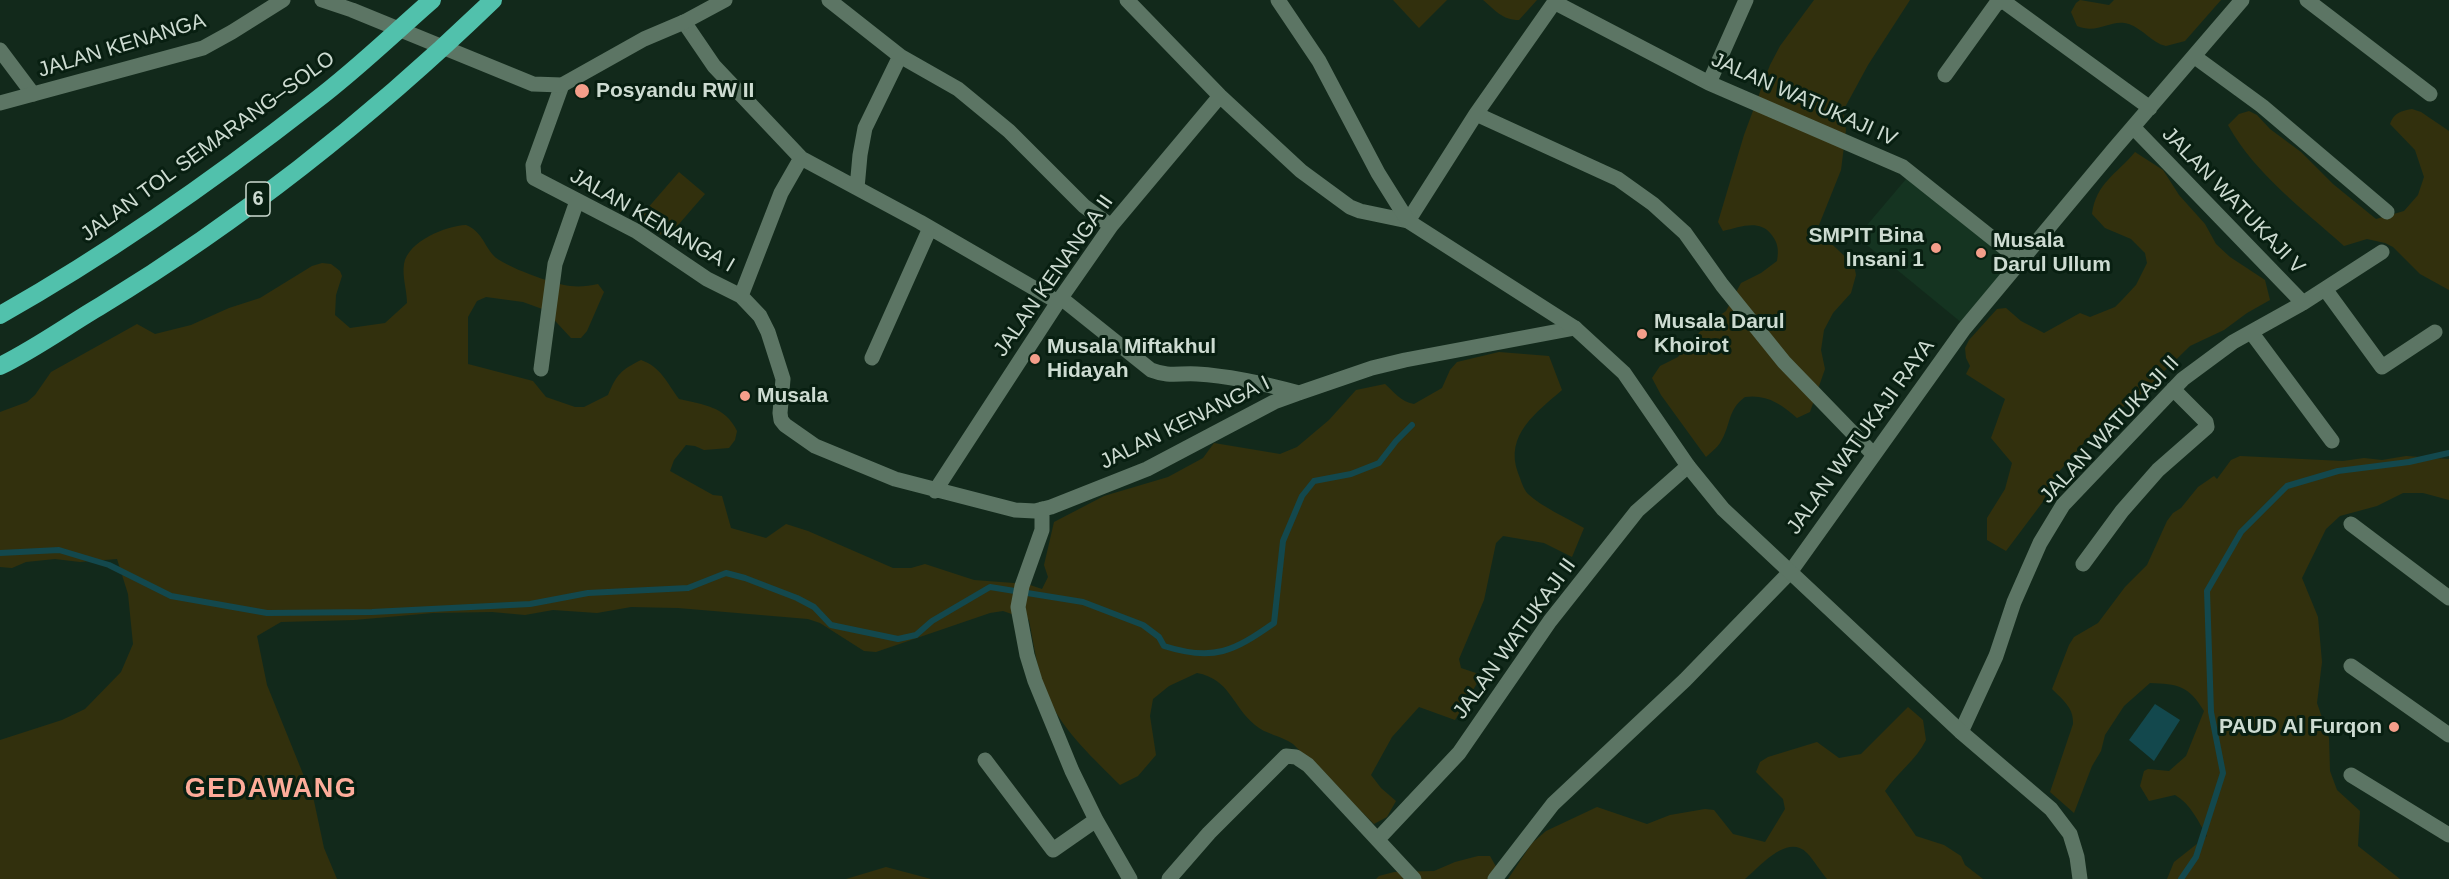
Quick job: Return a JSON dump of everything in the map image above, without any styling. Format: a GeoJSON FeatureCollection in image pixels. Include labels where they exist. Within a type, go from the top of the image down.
{"type":"FeatureCollection","features":[{"type":"Feature","properties":{"kind":"highway","name":"JALAN TOL SEMARANG–SOLO"},"geometry":{"type":"LineString","coordinates":[[0,315],[67,277],[213,176],[317,100],[432,0]]}},
{"type":"Feature","properties":{"kind":"highway","name":"6"},"geometry":{"type":"LineString","coordinates":[[0,366],[160,269],[296,172],[439,52],[493,0]]}},
{"type":"Feature","properties":{"kind":"street","name":"JALAN KENANGA"},"geometry":{"type":"LineString","coordinates":[[0,103],[203,48],[283,0]]}},
{"type":"Feature","properties":{"kind":"street"},"geometry":{"type":"LineString","coordinates":[[322,0],[345,6],[533,84],[562,85],[644,39],[684,22],[725,0]]}},
{"type":"Feature","properties":{"kind":"street"},"geometry":{"type":"LineString","coordinates":[[829,0],[900,56],[958,89],[1009,131],[1084,206],[1111,226]]}},
{"type":"Feature","properties":{"kind":"street"},"geometry":{"type":"LineString","coordinates":[[1127,0],[1220,96],[1301,171],[1350,207],[1408,221],[1575,328],[1624,373],[1688,466],[1723,509],[1961,732],[2051,809],[2070,834],[2077,857],[2080,879]]}},
{"type":"Feature","properties":{"kind":"street"},"geometry":{"type":"LineString","coordinates":[[1278,0],[1319,61],[1378,173],[1408,221]]}},
{"type":"Feature","properties":{"kind":"street"},"geometry":{"type":"LineString","coordinates":[[1709,83],[1746,0]]}},
{"type":"Feature","properties":{"kind":"street","name":"JALAN WATUKAJI RAYA"},"geometry":{"type":"LineString","coordinates":[[1495,879],[1553,804],[1685,680],[1791,572],[1964,329],[2242,0]]}},
{"type":"Feature","properties":{"kind":"street"},"geometry":{"type":"LineString","coordinates":[[2307,0],[2430,94]]}},
{"type":"Feature","properties":{"kind":"street"},"geometry":{"type":"LineString","coordinates":[[1408,221],[1476,114],[1555,1]]}},
{"type":"Feature","properties":{"kind":"street","name":"JALAN WATUKAJI IV"},"geometry":{"type":"LineString","coordinates":[[1555,1],[1709,83],[1903,166],[2021,261]]}},
{"type":"Feature","properties":{"kind":"street"},"geometry":{"type":"LineString","coordinates":[[1945,75],[1996,3],[2003,1],[2150,108]]}},
{"type":"Feature","properties":{"kind":"street","name":"JALAN KENANGA I"},"geometry":{"type":"LineString","coordinates":[[684,22],[714,66],[801,158],[1059,300],[1151,370],[1166,376],[1196,374],[1270,385],[1299,393]]}},
{"type":"Feature","properties":{"kind":"street"},"geometry":{"type":"LineString","coordinates":[[0,50],[33,94]]}},
{"type":"Feature","properties":{"kind":"street"},"geometry":{"type":"LineString","coordinates":[[858,188],[860,155],[865,128],[900,56]]}},
{"type":"Feature","properties":{"kind":"street"},"geometry":{"type":"LineString","coordinates":[[2195,57],[2262,106],[2387,212]]}},
{"type":"Feature","properties":{"kind":"street","name":"JALAN KENANGA I"},"geometry":{"type":"LineString","coordinates":[[562,85],[532,165],[534,178],[636,231],[707,279],[741,296],[760,316],[768,332],[783,379],[780,420],[785,425],[826,450],[895,479],[935,491],[1015,510],[1035,511],[1147,469],[1275,402],[1372,368],[1575,328]]}},
{"type":"Feature","properties":{"kind":"street","name":"JALAN KENANGA II"},"geometry":{"type":"LineString","coordinates":[[935,491],[1059,300],[1111,226],[1220,96]]}},
{"type":"Feature","properties":{"kind":"street"},"geometry":{"type":"LineString","coordinates":[[1476,114],[1618,178],[1653,204],[1685,233],[1722,285],[1784,362],[1874,455]]}},
{"type":"Feature","properties":{"kind":"street","name":"JALAN WATUKAJI V"},"geometry":{"type":"LineString","coordinates":[[2133,127],[2303,303]]}},
{"type":"Feature","properties":{"kind":"street","name":"JALAN KENANGA I"},"geometry":{"type":"LineString","coordinates":[[741,296],[780,193],[801,158]]}},
{"type":"Feature","properties":{"kind":"street"},"geometry":{"type":"LineString","coordinates":[[541,369],[555,264],[577,201]]}},
{"type":"Feature","properties":{"kind":"street"},"geometry":{"type":"LineString","coordinates":[[872,358],[930,228]]}},
{"type":"Feature","properties":{"kind":"street","name":"JALAN WATUKAJI II"},"geometry":{"type":"LineString","coordinates":[[1961,732],[1996,656],[2014,602],[2040,543],[2063,505],[2173,389],[2205,361],[2303,303],[2382,252]]}},
{"type":"Feature","properties":{"kind":"street"},"geometry":{"type":"LineString","coordinates":[[2325,289],[2382,367],[2435,332]]}},
{"type":"Feature","properties":{"kind":"street"},"geometry":{"type":"LineString","coordinates":[[2251,332],[2332,441]]}},
{"type":"Feature","properties":{"kind":"street"},"geometry":{"type":"LineString","coordinates":[[2083,564],[2122,511],[2158,470],[2207,427],[2206,422],[2173,389]]}},
{"type":"Feature","properties":{"kind":"street","name":"JALAN WATUKAJI II"},"geometry":{"type":"LineString","coordinates":[[1378,839],[1459,753],[1550,621],[1638,511],[1688,466]]}},
{"type":"Feature","properties":{"kind":"street"},"geometry":{"type":"LineString","coordinates":[[1042,509],[1042,530],[1022,586],[1018,607],[1027,655],[1035,681],[1072,771],[1096,820],[1130,879]]}},
{"type":"Feature","properties":{"kind":"street"},"geometry":{"type":"LineString","coordinates":[[2351,524],[2449,598]]}},
{"type":"Feature","properties":{"kind":"street"},"geometry":{"type":"LineString","coordinates":[[2351,666],[2449,735]]}},
{"type":"Feature","properties":{"kind":"street"},"geometry":{"type":"LineString","coordinates":[[1169,879],[1217,825],[1286,756],[1296,757],[1308,765],[1414,879]]}},
{"type":"Feature","properties":{"kind":"street"},"geometry":{"type":"LineString","coordinates":[[985,760],[1053,850],[1096,820]]}},
{"type":"Feature","properties":{"kind":"street"},"geometry":{"type":"LineString","coordinates":[[2351,774],[2449,835]]}},
{"type":"Feature","properties":{"kind":"shaded area"},"geometry":{"type":"Polygon","coordinates":[[[1393,0],[1447,0],[1419,28],[1393,0]]]}},
{"type":"Feature","properties":{"kind":"shaded area"},"geometry":{"type":"Polygon","coordinates":[[[1483,0],[1537,0],[1519,20],[1513,20],[1495,11],[1483,0]]]}},
{"type":"Feature","properties":{"kind":"shaded area"},"geometry":{"type":"Polygon","coordinates":[[[1814,0],[1910,0],[1868,65],[1843,111],[1846,130],[1841,170],[1819,225],[1821,234],[1854,265],[1856,275],[1851,293],[1833,313],[1824,330],[1821,350],[1825,369],[1810,412],[1797,418],[1773,401],[1753,396],[1745,397],[1735,407],[1720,443],[1706,457],[1661,395],[1652,378],[1660,366],[1678,357],[1705,326],[1726,311],[1741,283],[1761,273],[1777,261],[1777,243],[1766,229],[1749,225],[1723,231],[1718,222],[1744,135],[1770,65],[1780,46],[1814,0]]]}},
{"type":"Feature","properties":{"kind":"shaded area"},"geometry":{"type":"Polygon","coordinates":[[[2080,0],[2109,5],[2114,0],[2221,0],[2185,41],[2166,46],[2129,24],[2116,23],[2092,29],[2077,26],[2071,12],[2080,0]]]}},
{"type":"Feature","properties":{"kind":"shaded area"},"geometry":{"type":"Polygon","coordinates":[[[2412,109],[2421,112],[2449,131],[2449,290],[2420,274],[2393,247],[2385,243],[2367,239],[2344,246],[2266,175],[2239,143],[2228,125],[2239,114],[2249,111],[2257,115],[2270,129],[2301,152],[2333,184],[2376,219],[2404,211],[2418,195],[2424,177],[2415,150],[2390,124],[2398,113],[2412,109]]]}},
{"type":"Feature","properties":{"kind":"shaded area"},"geometry":{"type":"Polygon","coordinates":[[[2135,152],[2163,170],[2179,195],[2205,224],[2216,244],[2230,257],[2265,280],[2270,300],[2224,330],[2190,346],[2139,396],[2130,398],[2116,417],[2088,438],[2057,474],[2042,503],[2006,551],[1987,540],[1987,518],[2005,489],[2012,463],[1991,438],[2005,399],[1966,374],[1970,366],[1965,348],[1969,340],[1997,309],[2006,308],[2021,321],[2044,333],[2080,313],[2090,317],[2115,307],[2136,285],[2147,263],[2145,253],[2131,239],[2105,228],[2092,214],[2098,194],[2135,152]]]}},
{"type":"Feature","properties":{"kind":"shaded area"},"geometry":{"type":"Polygon","coordinates":[[[679,172],[705,194],[666,239],[640,217],[679,172]]]}},
{"type":"Feature","properties":{"kind":"shaded area","name":"SMPIT Bina Insani 1"},"geometry":{"type":"Polygon","coordinates":[[[1912,172],[2014,259],[1962,323],[1857,237],[1912,172]]]}},
{"type":"Feature","properties":{"kind":"shaded area"},"geometry":{"type":"Polygon","coordinates":[[[466,225],[479,234],[493,255],[507,264],[563,285],[598,284],[604,292],[587,331],[581,338],[571,338],[545,310],[523,302],[486,297],[477,301],[468,317],[468,364],[533,381],[546,397],[575,407],[584,407],[608,395],[620,373],[641,360],[648,363],[663,376],[679,399],[720,411],[737,431],[735,440],[729,448],[704,450],[686,445],[674,460],[670,471],[713,495],[722,496],[731,528],[766,538],[786,524],[808,531],[893,568],[911,568],[925,564],[974,580],[1027,584],[1042,589],[1048,577],[1044,565],[1054,522],[1104,496],[1168,477],[1203,458],[1214,443],[1280,454],[1297,447],[1329,420],[1356,390],[1385,384],[1401,399],[1414,404],[1442,388],[1450,370],[1457,362],[1499,352],[1549,356],[1562,390],[1525,426],[1515,447],[1515,459],[1518,473],[1528,494],[1547,508],[1584,528],[1572,557],[1544,543],[1503,536],[1496,543],[1484,600],[1459,659],[1461,668],[1482,675],[1455,720],[1419,707],[1392,737],[1371,775],[1381,788],[1396,801],[1387,817],[1374,824],[1293,744],[1259,728],[1247,718],[1224,687],[1208,676],[1197,673],[1169,686],[1153,699],[1150,716],[1156,755],[1138,776],[1120,785],[1072,735],[1049,700],[1039,671],[1029,620],[1003,611],[990,613],[876,652],[864,651],[820,623],[808,619],[678,608],[631,607],[597,613],[553,610],[525,615],[492,612],[433,613],[354,620],[281,622],[257,636],[267,685],[314,801],[324,848],[337,879],[0,879],[0,740],[62,720],[85,709],[121,672],[133,644],[128,594],[117,559],[80,562],[55,559],[26,562],[12,568],[0,567],[0,412],[27,402],[35,395],[51,372],[137,324],[155,334],[191,325],[229,308],[260,298],[312,266],[322,263],[331,264],[340,271],[342,276],[336,295],[335,315],[350,328],[385,323],[407,303],[404,264],[413,248],[429,236],[448,228],[466,225]]]}},
{"type":"Feature","properties":{"kind":"shaded area"},"geometry":{"type":"Polygon","coordinates":[[[2240,456],[2343,461],[2364,458],[2382,460],[2406,456],[2449,459],[2449,500],[2423,493],[2403,493],[2377,506],[2340,516],[2326,529],[2302,578],[2318,617],[2322,662],[2317,703],[2329,738],[2330,771],[2337,790],[2360,811],[2358,846],[2400,879],[2167,879],[2174,862],[2207,836],[2193,813],[2180,798],[2175,795],[2149,801],[2140,786],[2144,771],[2148,769],[2169,771],[2186,756],[2204,711],[2193,696],[2175,685],[2150,683],[2124,706],[2105,735],[2101,751],[2092,766],[2074,813],[2050,792],[2073,724],[2070,709],[2052,689],[2069,645],[2074,637],[2098,623],[2125,587],[2147,565],[2173,513],[2181,508],[2198,487],[2214,476],[2217,479],[2231,460],[2240,456]]]}},
{"type":"Feature","properties":{"kind":"shaded area"},"geometry":{"type":"Polygon","coordinates":[[[1908,707],[1923,720],[1926,740],[1885,791],[1916,836],[1944,845],[1961,856],[1965,865],[1983,879],[1827,879],[1807,853],[1799,848],[1791,847],[1774,854],[1745,879],[1508,879],[1532,843],[1546,831],[1597,807],[1647,824],[1670,815],[1705,809],[1714,810],[1733,834],[1765,842],[1785,809],[1783,799],[1756,772],[1760,762],[1768,757],[1817,742],[1839,758],[1861,754],[1908,707]]]}},
{"type":"Feature","properties":{"kind":"shaded area"},"geometry":{"type":"Polygon","coordinates":[[[1478,856],[1490,856],[1503,879],[1376,879],[1394,872],[1434,871],[1478,856]]]}},
{"type":"Feature","properties":{"kind":"shaded area"},"geometry":{"type":"Polygon","coordinates":[[[886,867],[931,879],[846,879],[886,867]]]}},
{"type":"Feature","properties":{"kind":"water"},"geometry":{"type":"Polygon","coordinates":[[[2155,704],[2180,720],[2154,761],[2129,740],[2155,704]]]}},
{"type":"Feature","properties":{"kind":"waterway"},"geometry":{"type":"LineString","coordinates":[[0,553],[59,550],[109,565],[171,596],[267,613],[372,612],[530,604],[588,593],[688,588],[726,573],[797,598],[814,607],[831,625],[898,639],[916,635],[932,621],[990,587],[1083,602],[1143,625],[1159,637],[1164,646],[1181,651],[1210,653],[1235,647],[1274,623],[1283,541],[1302,496],[1314,481],[1351,474],[1379,463],[1412,425]]}},
{"type":"Feature","properties":{"kind":"waterway"},"geometry":{"type":"LineString","coordinates":[[2181,879],[2196,857],[2223,773],[2211,712],[2207,591],[2241,532],[2287,486],[2338,471],[2409,462],[2449,453]]}},
{"type":"Feature","properties":{"kind":"place","name":"Posyandu RW II"},"geometry":{"type":"Point","coordinates":[582,91]}},
{"type":"Feature","properties":{"kind":"place","name":"SMPIT Bina Insani 1"},"geometry":{"type":"Point","coordinates":[1936,248]}},
{"type":"Feature","properties":{"kind":"place","name":"Musala Darul Ullum"},"geometry":{"type":"Point","coordinates":[1981,253]}},
{"type":"Feature","properties":{"kind":"place","name":"Musala Darul Khoirot"},"geometry":{"type":"Point","coordinates":[1642,334]}},
{"type":"Feature","properties":{"kind":"place","name":"Musala Miftakhul Hidayah"},"geometry":{"type":"Point","coordinates":[1035,359]}},
{"type":"Feature","properties":{"kind":"place","name":"Musala"},"geometry":{"type":"Point","coordinates":[745,396]}},
{"type":"Feature","properties":{"kind":"place","name":"PAUD Al Furqon"},"geometry":{"type":"Point","coordinates":[2394,727]}},
{"type":"Feature","properties":{"kind":"district","name":"GEDAWANG"},"geometry":{"type":"Point","coordinates":[271,790]}}]}
